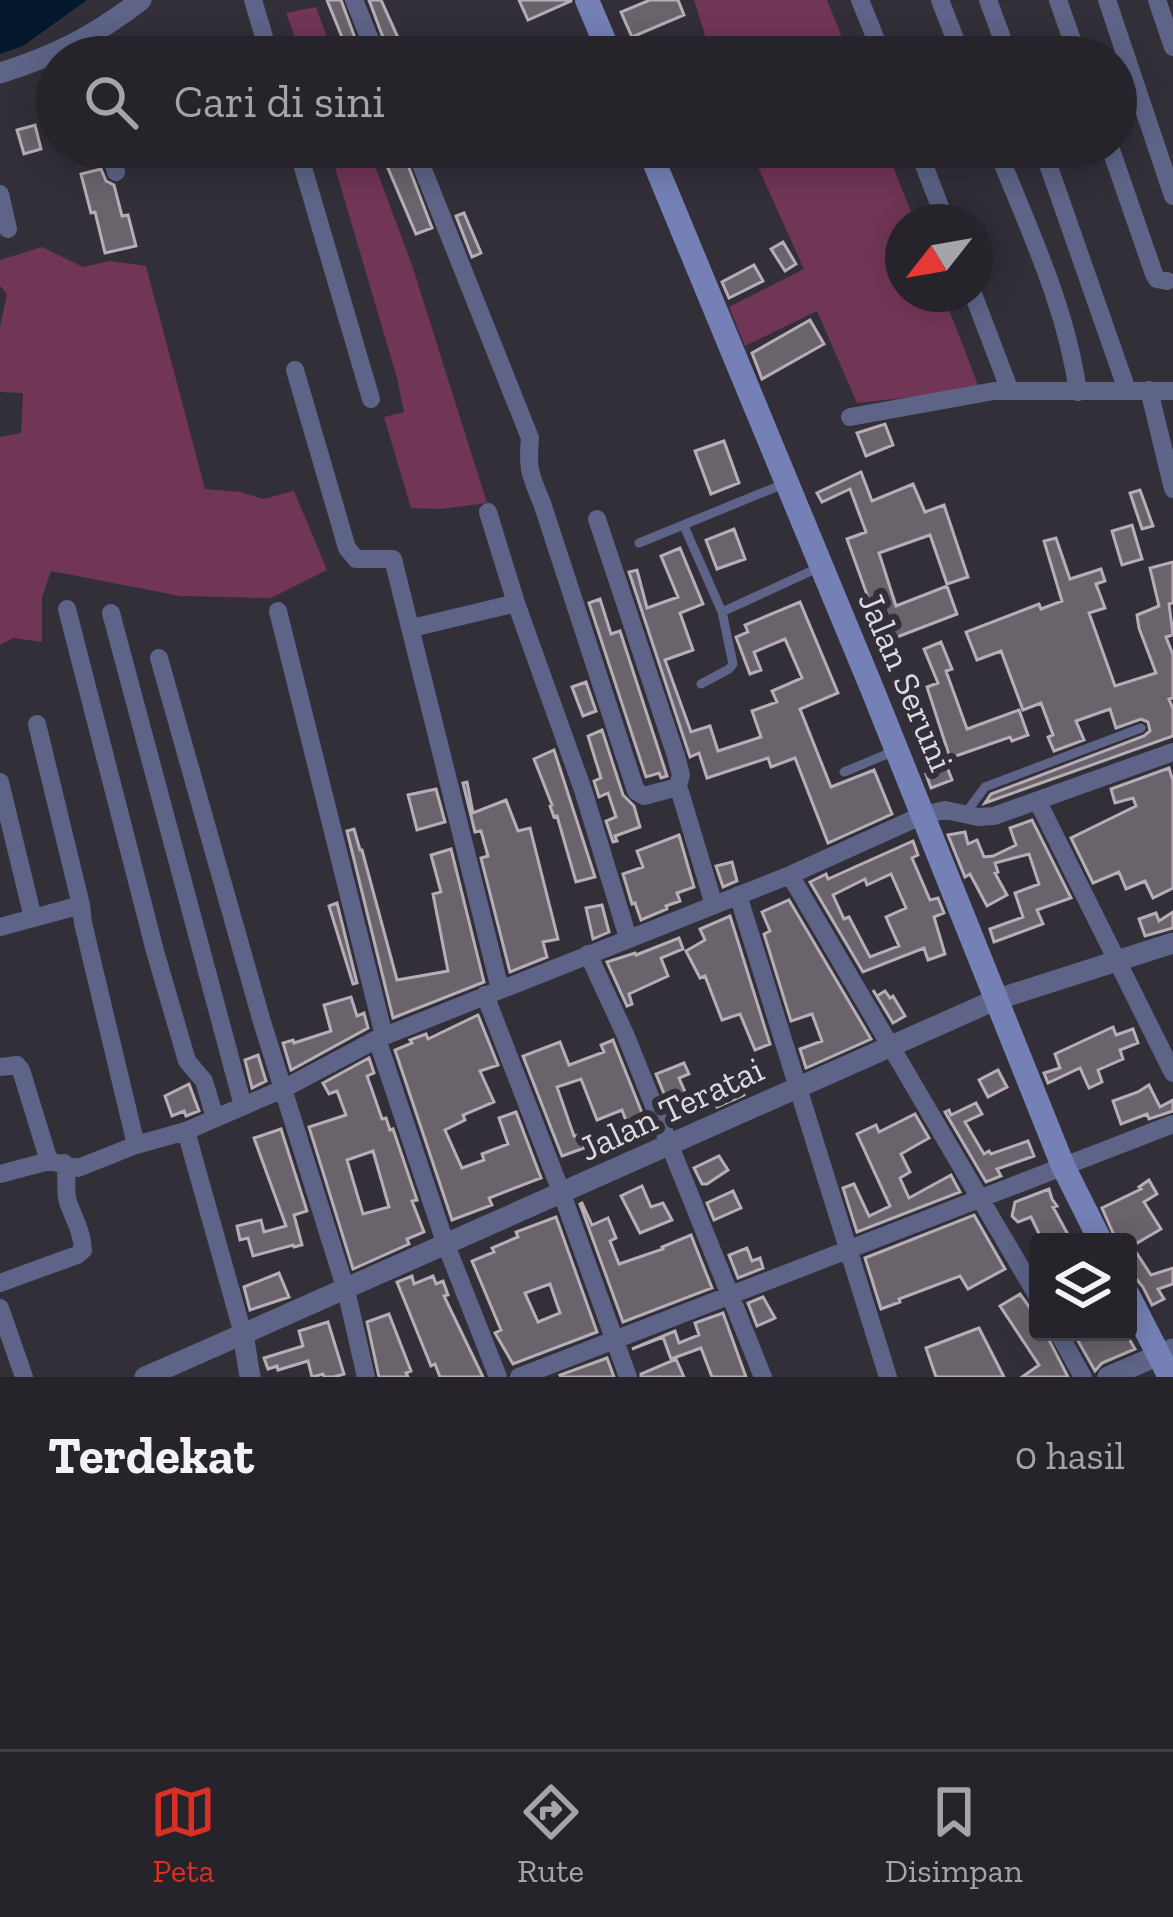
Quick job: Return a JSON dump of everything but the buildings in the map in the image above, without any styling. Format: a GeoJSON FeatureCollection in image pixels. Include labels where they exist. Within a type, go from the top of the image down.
{"type":"FeatureCollection","features":[{"type":"Feature","properties":{"kind":"main road"},"geometry":{"type":"LineString","coordinates":[[587,0],[602,36]]}},
{"type":"Feature","properties":{"kind":"main road","name":"Jalan Seruni"},"geometry":{"type":"LineString","coordinates":[[656,168],[807,572],[884,756],[923,815],[994,1000],[1063,1166],[1096,1233]]}},
{"type":"Feature","properties":{"kind":"main road"},"geometry":{"type":"LineString","coordinates":[[1137,1310],[1167,1360]]}},
{"type":"Feature","properties":{"kind":"street"},"geometry":{"type":"LineString","coordinates":[[100,36],[141,0]]}},
{"type":"Feature","properties":{"kind":"street"},"geometry":{"type":"LineString","coordinates":[[254,0],[264,36]]}},
{"type":"Feature","properties":{"kind":"street"},"geometry":{"type":"LineString","coordinates":[[354,0],[369,36]]}},
{"type":"Feature","properties":{"kind":"street"},"geometry":{"type":"LineString","coordinates":[[860,0],[875,36]]}},
{"type":"Feature","properties":{"kind":"street"},"geometry":{"type":"LineString","coordinates":[[940,0],[954,36]]}},
{"type":"Feature","properties":{"kind":"street"},"geometry":{"type":"LineString","coordinates":[[988,0],[1001,36]]}},
{"type":"Feature","properties":{"kind":"street"},"geometry":{"type":"LineString","coordinates":[[1058,0],[1071,36]]}},
{"type":"Feature","properties":{"kind":"street"},"geometry":{"type":"LineString","coordinates":[[1107,0],[1119,36]]}},
{"type":"Feature","properties":{"kind":"street"},"geometry":{"type":"LineString","coordinates":[[1157,0],[1173,47]]}},
{"type":"Feature","properties":{"kind":"street"},"geometry":{"type":"LineString","coordinates":[[0,73],[36,63]]}},
{"type":"Feature","properties":{"kind":"street"},"geometry":{"type":"LineString","coordinates":[[1137,89],[1173,196]]}},
{"type":"Feature","properties":{"kind":"street"},"geometry":{"type":"LineString","coordinates":[[115,168],[116,172]]}},
{"type":"Feature","properties":{"kind":"street"},"geometry":{"type":"LineString","coordinates":[[303,168],[371,399]]}},
{"type":"Feature","properties":{"kind":"street"},"geometry":{"type":"LineString","coordinates":[[422,168],[530,438],[528,469],[636,791],[644,796],[677,789]]}},
{"type":"Feature","properties":{"kind":"street"},"geometry":{"type":"LineString","coordinates":[[925,168],[939,204]]}},
{"type":"Feature","properties":{"kind":"street"},"geometry":{"type":"LineString","coordinates":[[1004,168],[1058,303],[1072,348],[1078,392]]}},
{"type":"Feature","properties":{"kind":"street"},"geometry":{"type":"LineString","coordinates":[[1049,168],[1127,390]]}},
{"type":"Feature","properties":{"kind":"street"},"geometry":{"type":"LineString","coordinates":[[1117,168],[1154,274],[1157,279],[1170,280],[1173,304]]}},
{"type":"Feature","properties":{"kind":"street"},"geometry":{"type":"LineString","coordinates":[[0,194],[8,229]]}},
{"type":"Feature","properties":{"kind":"street"},"geometry":{"type":"LineString","coordinates":[[980,312],[1010,391]]}},
{"type":"Feature","properties":{"kind":"street"},"geometry":{"type":"LineString","coordinates":[[296,370],[347,548],[356,560],[392,558],[412,628],[492,992],[628,1377]]}},
{"type":"Feature","properties":{"kind":"street"},"geometry":{"type":"LineString","coordinates":[[1149,390],[1173,489]]}},
{"type":"Feature","properties":{"kind":"street"},"geometry":{"type":"LineString","coordinates":[[850,417],[1010,391],[1173,392]]}},
{"type":"Feature","properties":{"kind":"street"},"geometry":{"type":"LineString","coordinates":[[488,512],[584,790],[628,938]]}},
{"type":"Feature","properties":{"kind":"street"},"geometry":{"type":"LineString","coordinates":[[597,519],[676,757],[677,789],[715,904]]}},
{"type":"Feature","properties":{"kind":"street"},"geometry":{"type":"LineString","coordinates":[[412,628],[516,603]]}},
{"type":"Feature","properties":{"kind":"street"},"geometry":{"type":"LineString","coordinates":[[67,609],[161,973],[187,1061],[204,1081],[215,1118]]}},
{"type":"Feature","properties":{"kind":"street"},"geometry":{"type":"LineString","coordinates":[[278,611],[380,1037],[446,1245],[498,1377]]}},
{"type":"Feature","properties":{"kind":"street"},"geometry":{"type":"LineString","coordinates":[[111,613],[243,1106]]}},
{"type":"Feature","properties":{"kind":"street"},"geometry":{"type":"LineString","coordinates":[[159,658],[262,1022],[346,1290],[366,1377]]}},
{"type":"Feature","properties":{"kind":"street"},"geometry":{"type":"LineString","coordinates":[[37,724],[136,1145]]}},
{"type":"Feature","properties":{"kind":"street"},"geometry":{"type":"LineString","coordinates":[[0,1174],[56,1162],[78,1168],[186,1131],[285,1088],[380,1037],[790,875],[923,815],[945,810],[991,817],[1171,758]]}},
{"type":"Feature","properties":{"kind":"street"},"geometry":{"type":"LineString","coordinates":[[0,782],[33,918]]}},
{"type":"Feature","properties":{"kind":"street"},"geometry":{"type":"LineString","coordinates":[[1039,802],[1173,1073]]}},
{"type":"Feature","properties":{"kind":"street"},"geometry":{"type":"LineString","coordinates":[[790,875],[1029,1281]]}},
{"type":"Feature","properties":{"kind":"street"},"geometry":{"type":"LineString","coordinates":[[738,895],[888,1377]]}},
{"type":"Feature","properties":{"kind":"street"},"geometry":{"type":"LineString","coordinates":[[0,927],[81,904]]}},
{"type":"Feature","properties":{"kind":"street","name":"Jalan Teratai"},"geometry":{"type":"LineString","coordinates":[[145,1377],[994,1000],[1173,943]]}},
{"type":"Feature","properties":{"kind":"street"},"geometry":{"type":"LineString","coordinates":[[587,954],[625,1034],[764,1377]]}},
{"type":"Feature","properties":{"kind":"street"},"geometry":{"type":"LineString","coordinates":[[0,1067],[17,1065],[21,1070],[56,1162],[68,1175],[66,1196],[82,1250],[0,1282]]}},
{"type":"Feature","properties":{"kind":"street"},"geometry":{"type":"LineString","coordinates":[[519,1377],[1173,1124]]}},
{"type":"Feature","properties":{"kind":"street"},"geometry":{"type":"LineString","coordinates":[[186,1131],[244,1334],[250,1377]]}},
{"type":"Feature","properties":{"kind":"street"},"geometry":{"type":"LineString","coordinates":[[0,1308],[24,1377]]}},
{"type":"Feature","properties":{"kind":"street"},"geometry":{"type":"LineString","coordinates":[[1063,1341],[1083,1377]]}},
{"type":"Feature","properties":{"kind":"street"},"geometry":{"type":"LineString","coordinates":[[1108,1377],[1167,1360]]}},
{"type":"Feature","properties":{"kind":"lane"},"geometry":{"type":"LineString","coordinates":[[639,543],[776,483]]}},
{"type":"Feature","properties":{"kind":"lane"},"geometry":{"type":"LineString","coordinates":[[684,526],[722,612],[733,664],[700,684]]}},
{"type":"Feature","properties":{"kind":"lane"},"geometry":{"type":"LineString","coordinates":[[722,612],[807,572]]}},
{"type":"Feature","properties":{"kind":"lane"},"geometry":{"type":"LineString","coordinates":[[965,814],[985,787],[1142,728]]}},
{"type":"Feature","properties":{"kind":"lane"},"geometry":{"type":"LineString","coordinates":[[844,772],[884,756]]}},
{"type":"Feature","properties":{"kind":"shaded area"},"geometry":{"type":"Polygon","coordinates":[[[694,0],[827,0],[842,36],[705,36],[694,0]]]}},
{"type":"Feature","properties":{"kind":"shaded area"},"geometry":{"type":"Polygon","coordinates":[[[316,7],[326,36],[294,36],[286,13],[316,7]]]}},
{"type":"Feature","properties":{"kind":"shaded area"},"geometry":{"type":"Polygon","coordinates":[[[335,168],[376,168],[412,265],[487,503],[411,508],[384,417],[404,412],[335,168]]]}},
{"type":"Feature","properties":{"kind":"shaded area"},"geometry":{"type":"Polygon","coordinates":[[[758,168],[893,168],[908,204],[885,204],[885,312],[950,312],[980,390],[857,403],[817,311],[745,346],[729,307],[804,269],[758,168]]]}},
{"type":"Feature","properties":{"kind":"shaded area"},"geometry":{"type":"Polygon","coordinates":[[[42,247],[83,267],[110,261],[146,266],[205,489],[263,499],[294,491],[327,570],[271,598],[180,596],[51,571],[42,597],[42,642],[13,638],[0,645],[0,437],[21,433],[23,393],[0,392],[0,327],[7,294],[0,286],[0,260],[42,247]]]}},
{"type":"Feature","properties":{"kind":"water"},"geometry":{"type":"Polygon","coordinates":[[[0,0],[87,0],[23,46],[0,54],[0,0]]]}}]}
